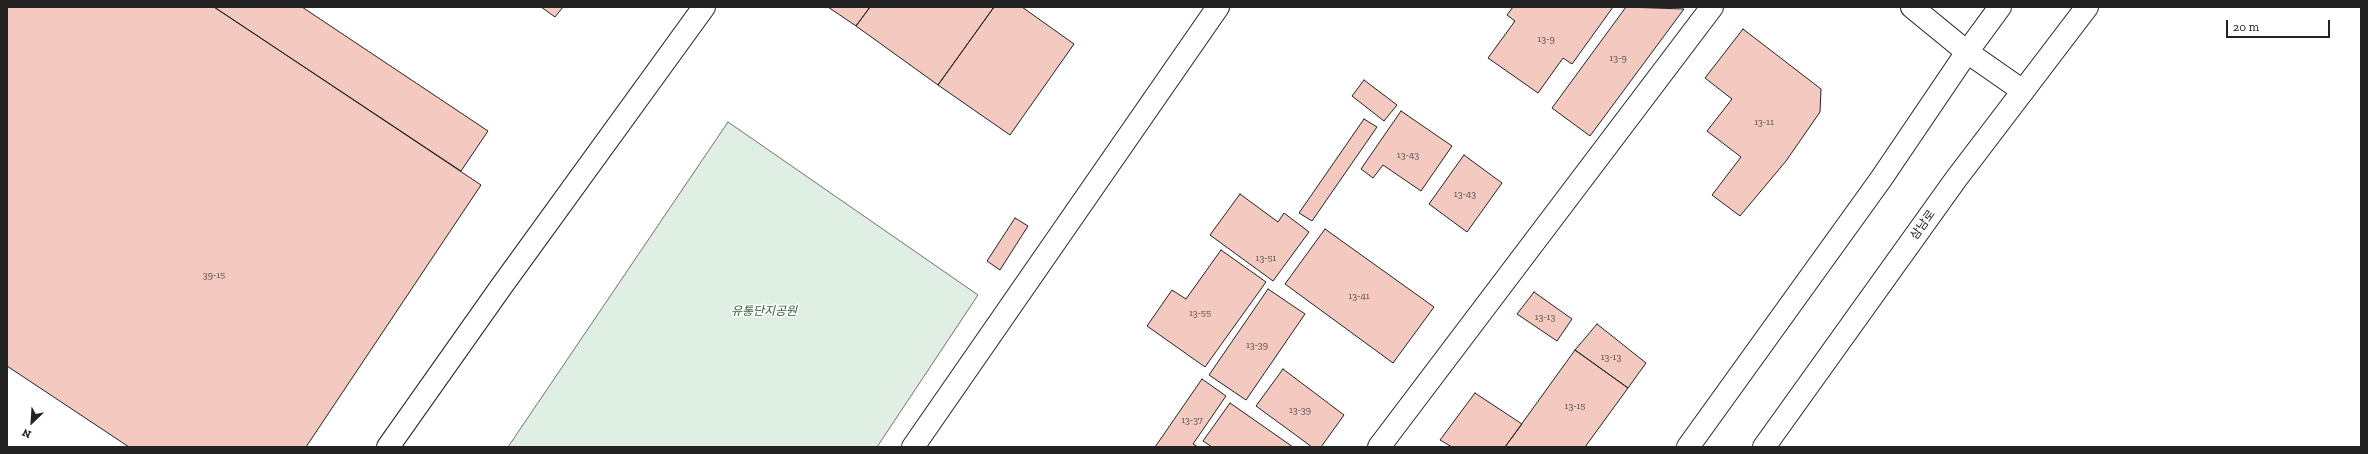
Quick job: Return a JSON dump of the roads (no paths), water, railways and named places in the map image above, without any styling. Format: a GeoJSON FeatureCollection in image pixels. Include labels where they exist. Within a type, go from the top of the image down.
{"type":"FeatureCollection","features":[{"type":"Feature","properties":{"kind":"street"},"geometry":{"type":"LineString","coordinates":[[388,447],[501,287],[704,7]]}},
{"type":"Feature","properties":{"kind":"street"},"geometry":{"type":"LineString","coordinates":[[913,447],[1218,7]]}},
{"type":"Feature","properties":{"kind":"street"},"geometry":{"type":"LineString","coordinates":[[1379,447],[1712,7]]}},
{"type":"Feature","properties":{"kind":"street"},"geometry":{"type":"LineString","coordinates":[[1912,7],[1967,52],[2023,91]]}},
{"type":"Feature","properties":{"kind":"street"},"geometry":{"type":"LineString","coordinates":[[1688,447],[1881,179],[1967,52],[2000,7]]}},
{"type":"Feature","properties":{"kind":"street","name":"삼남로"},"geometry":{"type":"LineString","coordinates":[[1764,447],[1951,185],[2087,7]]}},
{"type":"Feature","properties":{"kind":"park label","name":"유통단지공원"},"geometry":{"type":"Point","coordinates":[764,312]}}]}
